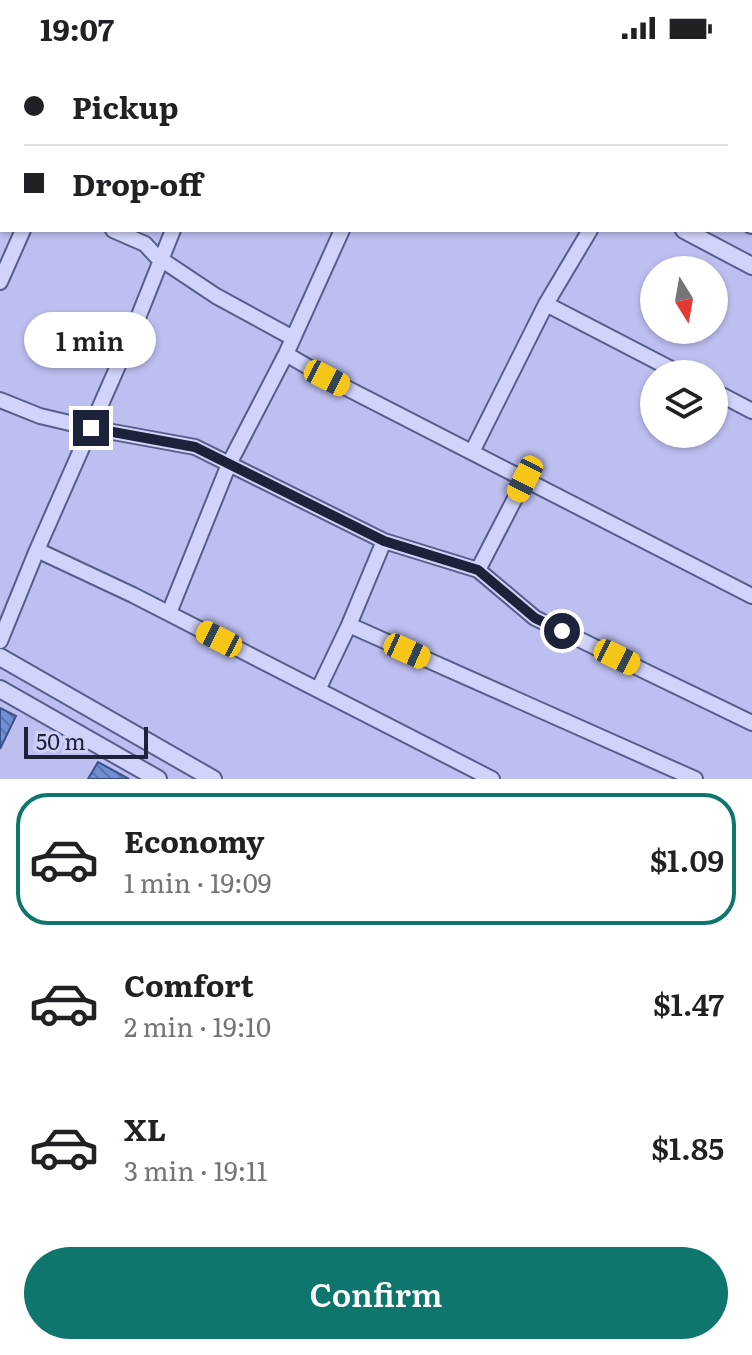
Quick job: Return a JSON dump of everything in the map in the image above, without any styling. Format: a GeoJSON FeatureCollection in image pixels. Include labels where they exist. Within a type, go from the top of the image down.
{"type":"FeatureCollection","features":[{"type":"Feature","properties":{"kind":"street"},"geometry":{"type":"LineString","coordinates":[[0,282],[22,232]]}},
{"type":"Feature","properties":{"kind":"street"},"geometry":{"type":"LineString","coordinates":[[118,232],[145,244],[162,260],[216,296],[293,338]]}},
{"type":"Feature","properties":{"kind":"street"},"geometry":{"type":"LineString","coordinates":[[0,641],[172,232]]}},
{"type":"Feature","properties":{"kind":"street"},"geometry":{"type":"LineString","coordinates":[[169,613],[229,464],[286,354],[341,232]]}},
{"type":"Feature","properties":{"kind":"street"},"geometry":{"type":"LineString","coordinates":[[472,452],[546,304],[589,232]]}},
{"type":"Feature","properties":{"kind":"street"},"geometry":{"type":"LineString","coordinates":[[692,232],[752,266]]}},
{"type":"Feature","properties":{"kind":"street"},"geometry":{"type":"LineString","coordinates":[[546,304],[654,360]]}},
{"type":"Feature","properties":{"kind":"street"},"geometry":{"type":"LineString","coordinates":[[286,354],[327,378],[752,596]]}},
{"type":"Feature","properties":{"kind":"street"},"geometry":{"type":"LineString","coordinates":[[728,398],[752,411]]}},
{"type":"Feature","properties":{"kind":"street"},"geometry":{"type":"LineString","coordinates":[[0,400],[40,416],[195,447],[384,541],[478,570],[535,618],[752,723]]}},
{"type":"Feature","properties":{"kind":"street"},"geometry":{"type":"LineString","coordinates":[[478,570],[525,479]]}},
{"type":"Feature","properties":{"kind":"street"},"geometry":{"type":"LineString","coordinates":[[318,690],[384,541]]}},
{"type":"Feature","properties":{"kind":"street"},"geometry":{"type":"LineString","coordinates":[[37,550],[169,613],[492,779]]}},
{"type":"Feature","properties":{"kind":"street"},"geometry":{"type":"LineString","coordinates":[[349,625],[695,779]]}},
{"type":"Feature","properties":{"kind":"street"},"geometry":{"type":"LineString","coordinates":[[0,657],[213,779]]}},
{"type":"Feature","properties":{"kind":"street"},"geometry":{"type":"LineString","coordinates":[[0,689],[158,779]]}},
{"type":"Feature","properties":{"kind":"building"},"geometry":{"type":"Polygon","coordinates":[[[0,708],[16,716],[0,749],[0,708]]]}},
{"type":"Feature","properties":{"kind":"building"},"geometry":{"type":"Polygon","coordinates":[[[98,762],[129,779],[88,779],[98,762]]]}},
{"type":"Feature","properties":{"kind":"route"},"geometry":{"type":"LineString","coordinates":[[91,428],[195,447],[384,541],[478,570],[535,618],[562,631]]}}]}
